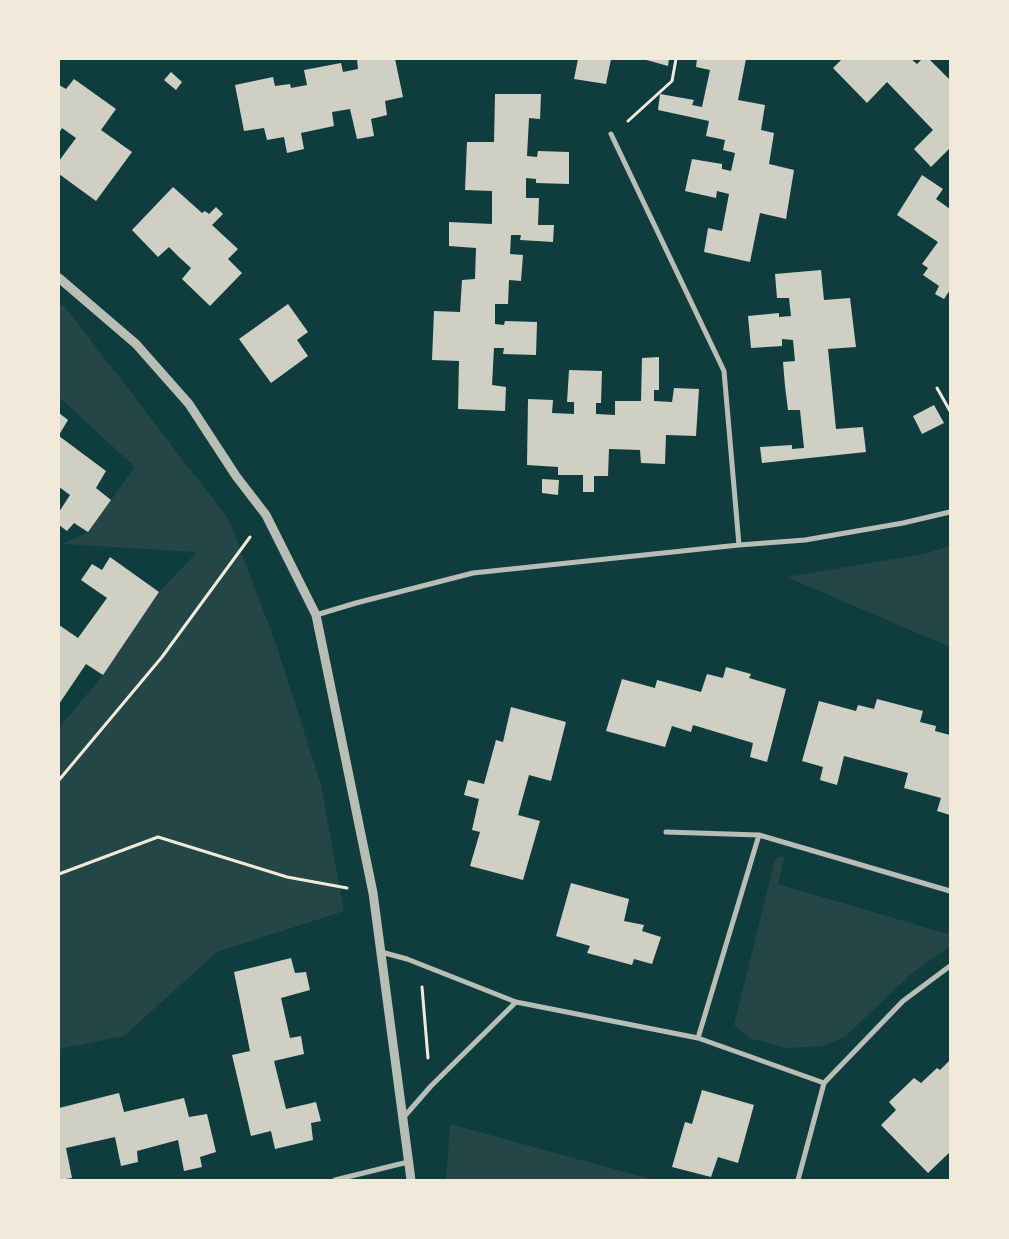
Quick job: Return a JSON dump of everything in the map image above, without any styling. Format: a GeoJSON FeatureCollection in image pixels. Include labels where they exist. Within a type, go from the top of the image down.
{"type":"FeatureCollection","features":[{"type":"Feature","properties":{"kind":"street"},"geometry":{"type":"LineString","coordinates":[[612,134],[724,371],[739,545]]}},
{"type":"Feature","properties":{"kind":"street"},"geometry":{"type":"LineString","coordinates":[[59,278],[136,344],[189,404],[236,476],[266,515],[316,615],[373,892],[411,1180]]}},
{"type":"Feature","properties":{"kind":"street"},"geometry":{"type":"LineString","coordinates":[[316,615],[472,573],[739,545],[806,540],[903,523],[950,512]]}},
{"type":"Feature","properties":{"kind":"street"},"geometry":{"type":"LineString","coordinates":[[666,832],[759,835],[950,891]]}},
{"type":"Feature","properties":{"kind":"street"},"geometry":{"type":"LineString","coordinates":[[698,1038],[759,835]]}},
{"type":"Feature","properties":{"kind":"street"},"geometry":{"type":"LineString","coordinates":[[381,952],[516,1002],[698,1038],[824,1083]]}},
{"type":"Feature","properties":{"kind":"street"},"geometry":{"type":"LineString","coordinates":[[798,1180],[824,1083],[903,1001],[950,966]]}},
{"type":"Feature","properties":{"kind":"street"},"geometry":{"type":"LineString","coordinates":[[403,1118],[431,1086],[516,1002]]}},
{"type":"Feature","properties":{"kind":"street"},"geometry":{"type":"LineString","coordinates":[[335,1180],[408,1162]]}},
{"type":"Feature","properties":{"kind":"path"},"geometry":{"type":"LineString","coordinates":[[612,134],[672,81],[676,59]]}},
{"type":"Feature","properties":{"kind":"path"},"geometry":{"type":"LineString","coordinates":[[937,388],[950,411]]}},
{"type":"Feature","properties":{"kind":"path"},"geometry":{"type":"LineString","coordinates":[[59,780],[162,657],[266,515]]}},
{"type":"Feature","properties":{"kind":"path"},"geometry":{"type":"LineString","coordinates":[[59,874],[158,837],[287,877],[373,892]]}},
{"type":"Feature","properties":{"kind":"path"},"geometry":{"type":"LineString","coordinates":[[420,965],[431,1086]]}},
{"type":"Feature","properties":{"kind":"shaded area"},"geometry":{"type":"Polygon","coordinates":[[[59,303],[66,308],[229,520],[276,644],[321,785],[344,911],[217,952],[124,1036],[59,1049],[59,728],[103,675],[159,592],[197,552],[62,544],[88,532],[135,467],[59,397],[59,303]]]}},
{"type":"Feature","properties":{"kind":"shaded area"},"geometry":{"type":"Polygon","coordinates":[[[950,546],[950,647],[787,577],[924,554],[950,546]]]}},
{"type":"Feature","properties":{"kind":"shaded area"},"geometry":{"type":"Polygon","coordinates":[[[785,855],[778,884],[948,934],[950,929],[950,946],[911,974],[845,1037],[822,1046],[786,1048],[749,1038],[734,1025],[775,859],[785,855]]]}},
{"type":"Feature","properties":{"kind":"shaded area"},"geometry":{"type":"Polygon","coordinates":[[[450,1124],[654,1180],[446,1180],[450,1124]]]}},
{"type":"Feature","properties":{"kind":"building"},"geometry":{"type":"Polygon","coordinates":[[[357,59],[395,59],[403,97],[385,101],[387,115],[371,119],[374,136],[357,139],[350,109],[332,112],[334,126],[301,133],[304,149],[287,153],[284,137],[267,140],[264,128],[244,131],[235,85],[273,77],[275,86],[290,84],[291,88],[307,85],[304,70],[341,63],[343,72],[358,69],[357,59]]]}},
{"type":"Feature","properties":{"kind":"building"},"geometry":{"type":"Polygon","coordinates":[[[578,59],[611,59],[606,84],[574,79],[578,59]]]}},
{"type":"Feature","properties":{"kind":"building"},"geometry":{"type":"Polygon","coordinates":[[[643,59],[669,59],[668,66],[643,59]]]}},
{"type":"Feature","properties":{"kind":"building"},"geometry":{"type":"Polygon","coordinates":[[[697,59],[746,59],[738,100],[765,105],[761,130],[774,133],[769,164],[794,170],[786,219],[760,213],[750,262],[704,252],[708,228],[722,231],[729,194],[717,191],[716,198],[685,191],[692,159],[722,164],[722,169],[731,171],[735,153],[723,150],[725,140],[706,136],[709,121],[658,110],[660,94],[694,100],[692,105],[702,107],[710,70],[696,67],[697,59]]]}},
{"type":"Feature","properties":{"kind":"building"},"geometry":{"type":"Polygon","coordinates":[[[842,59],[911,59],[917,64],[922,59],[929,59],[950,80],[950,148],[931,167],[914,149],[933,130],[887,82],[867,103],[833,68],[842,59]]]}},
{"type":"Feature","properties":{"kind":"building"},"geometry":{"type":"Polygon","coordinates":[[[171,72],[182,82],[176,90],[164,80],[171,72]]]}},
{"type":"Feature","properties":{"kind":"building"},"geometry":{"type":"Polygon","coordinates":[[[74,79],[116,109],[101,130],[132,152],[96,201],[59,174],[59,161],[76,138],[62,128],[59,133],[59,85],[66,89],[74,79]]]}},
{"type":"Feature","properties":{"kind":"building"},"geometry":{"type":"Polygon","coordinates":[[[495,94],[541,94],[540,119],[529,118],[527,156],[537,157],[538,151],[569,152],[569,184],[536,183],[536,179],[526,178],[526,198],[539,198],[538,225],[554,225],[553,242],[520,240],[521,235],[511,235],[510,254],[523,255],[521,281],[509,280],[508,304],[495,304],[495,324],[504,325],[505,321],[537,322],[536,355],[503,354],[504,348],[494,348],[492,385],[506,387],[505,411],[458,409],[459,361],[432,360],[434,311],[460,312],[462,280],[475,279],[476,248],[449,246],[449,222],[492,224],[492,191],[465,190],[467,142],[494,142],[495,94]]]}},
{"type":"Feature","properties":{"kind":"building"},"geometry":{"type":"Polygon","coordinates":[[[922,175],[943,189],[936,199],[950,209],[950,290],[944,299],[935,294],[939,286],[923,275],[928,268],[922,264],[938,242],[897,215],[922,175]]]}},
{"type":"Feature","properties":{"kind":"building"},"geometry":{"type":"Polygon","coordinates":[[[173,187],[202,213],[205,211],[209,214],[216,207],[223,214],[212,225],[238,249],[228,259],[242,273],[210,306],[182,279],[191,268],[169,247],[158,257],[132,230],[173,187]]]}},
{"type":"Feature","properties":{"kind":"building"},"geometry":{"type":"Polygon","coordinates":[[[821,270],[824,300],[850,298],[856,347],[828,349],[836,429],[863,427],[866,452],[762,463],[760,447],[792,445],[792,449],[804,448],[800,410],[788,410],[785,386],[783,362],[795,361],[793,340],[782,339],[782,346],[751,348],[748,316],[779,313],[779,317],[791,316],[789,298],[777,298],[775,274],[821,270]]]}},
{"type":"Feature","properties":{"kind":"building"},"geometry":{"type":"Polygon","coordinates":[[[288,304],[308,332],[297,340],[308,356],[271,383],[239,339],[288,304]]]}},
{"type":"Feature","properties":{"kind":"building"},"geometry":{"type":"Polygon","coordinates":[[[659,357],[659,390],[654,390],[654,401],[672,402],[674,388],[699,389],[696,436],[666,435],[665,464],[641,463],[640,450],[609,449],[608,476],[594,476],[594,492],[583,492],[583,475],[558,475],[558,467],[527,465],[528,399],[553,400],[552,413],[574,414],[574,402],[567,402],[569,370],[602,371],[601,403],[596,403],[596,414],[615,415],[615,401],[641,401],[642,358],[659,357]]]}},
{"type":"Feature","properties":{"kind":"building"},"geometry":{"type":"Polygon","coordinates":[[[934,405],[944,423],[922,434],[913,416],[934,405]]]}},
{"type":"Feature","properties":{"kind":"building"},"geometry":{"type":"Polygon","coordinates":[[[59,413],[68,420],[59,435],[59,413]]]}},
{"type":"Feature","properties":{"kind":"building"},"geometry":{"type":"Polygon","coordinates":[[[59,436],[106,471],[96,488],[111,500],[88,532],[74,523],[67,531],[59,525],[59,512],[70,495],[59,487],[59,436]]]}},
{"type":"Feature","properties":{"kind":"building"},"geometry":{"type":"Polygon","coordinates":[[[542,479],[559,480],[558,495],[542,493],[542,479]]]}},
{"type":"Feature","properties":{"kind":"building"},"geometry":{"type":"Polygon","coordinates":[[[110,557],[159,592],[103,675],[86,664],[59,704],[59,625],[78,638],[107,598],[81,580],[92,564],[102,570],[110,557]]]}},
{"type":"Feature","properties":{"kind":"building"},"geometry":{"type":"Polygon","coordinates":[[[726,667],[751,674],[749,678],[786,689],[767,762],[750,757],[753,743],[693,725],[691,732],[672,726],[665,747],[606,731],[622,679],[655,688],[657,680],[701,692],[707,674],[723,678],[726,667]]]}},
{"type":"Feature","properties":{"kind":"building"},"geometry":{"type":"Polygon","coordinates":[[[877,699],[923,711],[920,722],[936,726],[935,731],[950,735],[950,815],[937,811],[941,798],[904,788],[908,773],[844,756],[837,785],[820,780],[823,767],[802,761],[819,701],[856,711],[858,705],[874,709],[877,699]]]}},
{"type":"Feature","properties":{"kind":"building"},"geometry":{"type":"Polygon","coordinates":[[[511,707],[566,722],[551,781],[529,775],[518,815],[540,821],[523,880],[470,866],[480,832],[472,830],[479,799],[464,795],[468,780],[484,784],[496,740],[503,742],[511,707]]]}},
{"type":"Feature","properties":{"kind":"building"},"geometry":{"type":"Polygon","coordinates":[[[571,883],[629,899],[624,921],[644,925],[642,931],[661,937],[652,964],[634,959],[632,965],[587,953],[590,946],[556,936],[571,883]]]}},
{"type":"Feature","properties":{"kind":"building"},"geometry":{"type":"Polygon","coordinates":[[[291,958],[295,973],[306,972],[310,990],[281,998],[290,1038],[301,1036],[304,1054],[274,1061],[286,1109],[316,1102],[321,1121],[311,1123],[313,1140],[275,1149],[271,1131],[251,1136],[232,1055],[250,1051],[234,972],[291,958]]]}},
{"type":"Feature","properties":{"kind":"building"},"geometry":{"type":"Polygon","coordinates":[[[950,1060],[950,1152],[928,1173],[881,1125],[896,1110],[889,1102],[914,1078],[921,1083],[937,1068],[940,1070],[950,1060]]]}},
{"type":"Feature","properties":{"kind":"building"},"geometry":{"type":"Polygon","coordinates":[[[702,1090],[754,1105],[738,1163],[718,1157],[711,1177],[672,1167],[685,1122],[692,1124],[702,1090]]]}},
{"type":"Feature","properties":{"kind":"building"},"geometry":{"type":"Polygon","coordinates":[[[119,1093],[124,1112],[184,1098],[189,1117],[207,1114],[216,1152],[200,1157],[202,1167],[184,1171],[178,1140],[137,1151],[138,1162],[121,1166],[115,1137],[66,1148],[72,1178],[59,1180],[59,1108],[119,1093]]]}}]}
